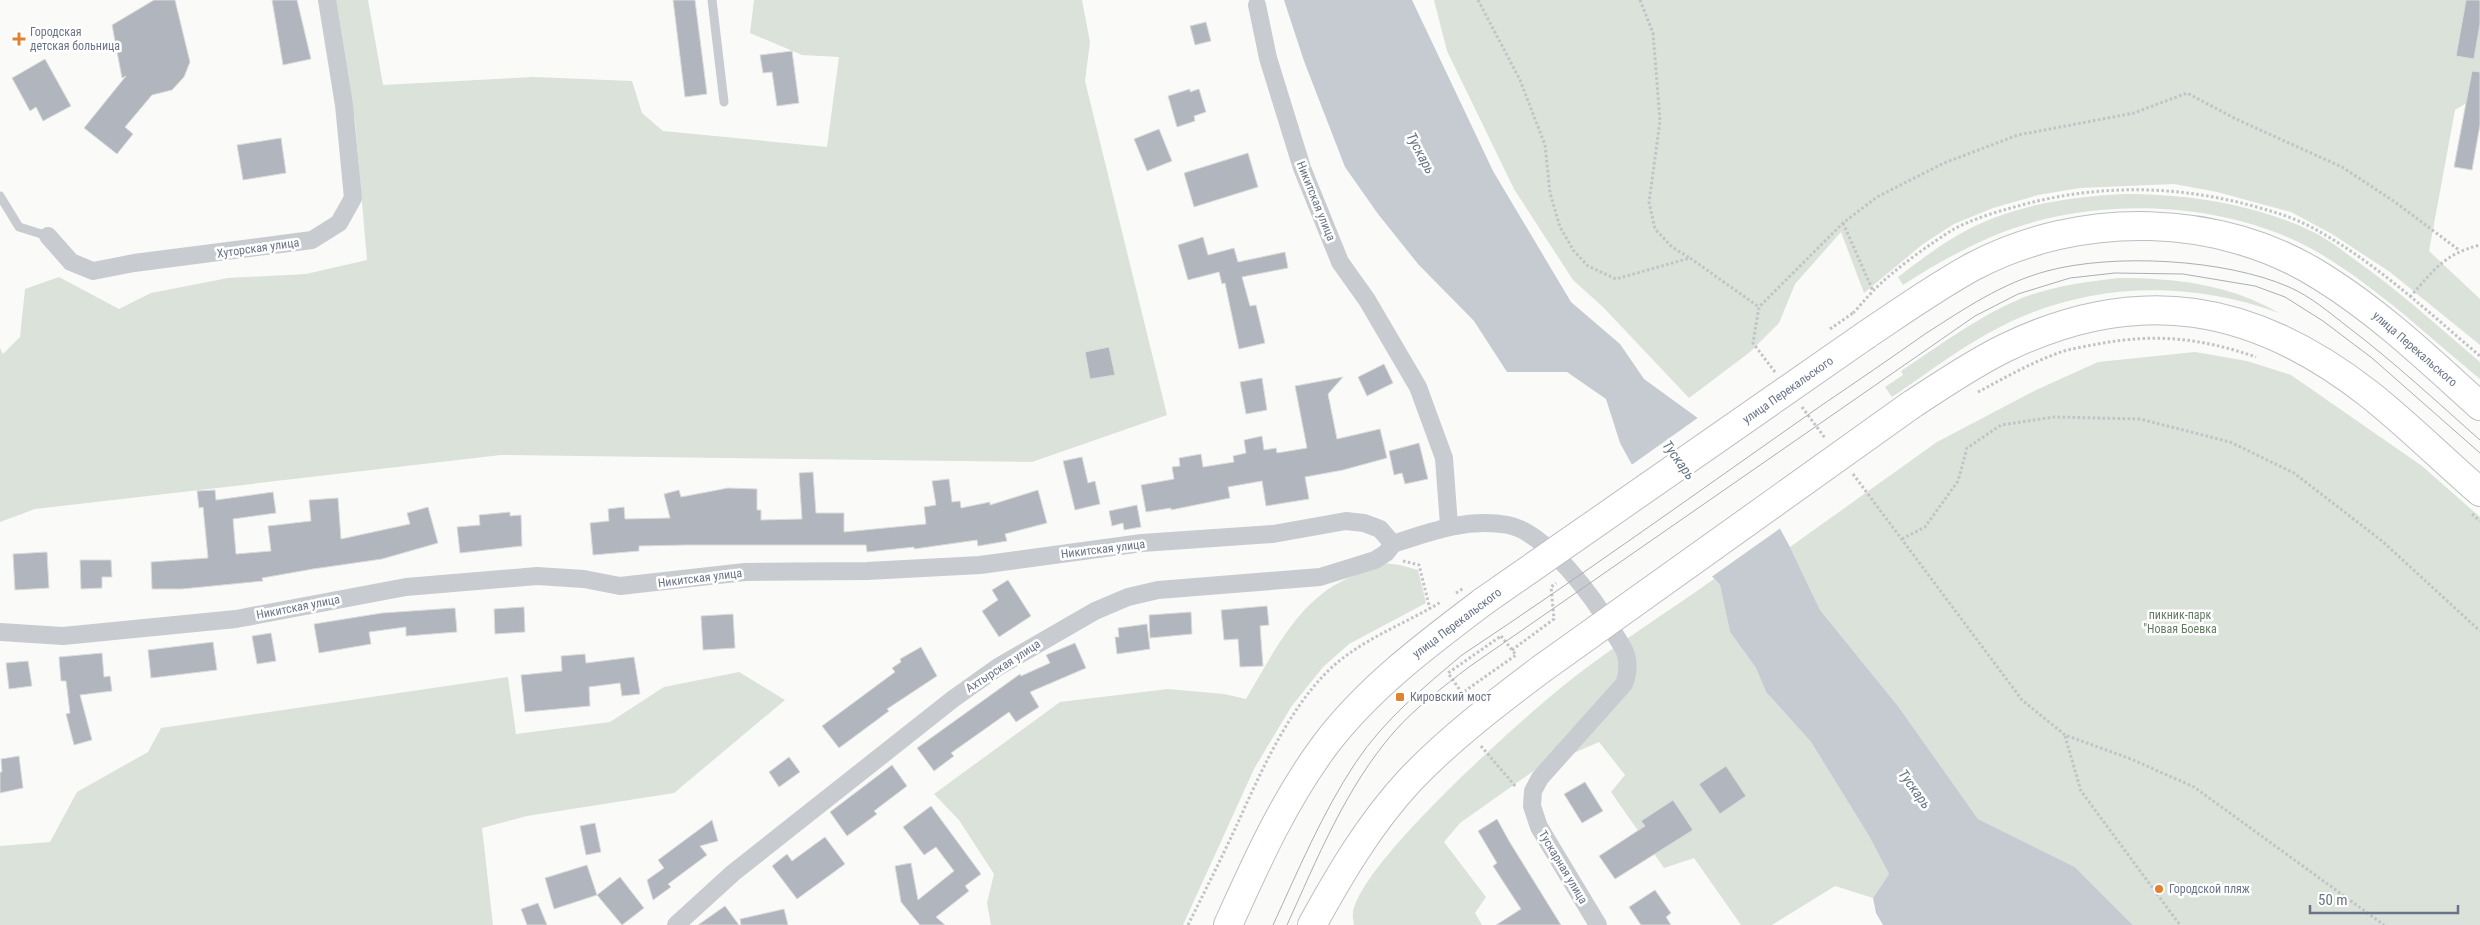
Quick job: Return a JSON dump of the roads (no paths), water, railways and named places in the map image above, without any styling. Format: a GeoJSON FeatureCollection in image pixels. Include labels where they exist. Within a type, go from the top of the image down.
{"type":"FeatureCollection","features":[{"type":"Feature","properties":{"kind":"main road","name":"улица Перекальского"},"geometry":{"type":"LineString","coordinates":[[1228,925],[1262,849],[1300,782],[1325,744],[1360,704],[1419,650],[1484,601],[1935,289],[1975,266],[2016,248],[2055,236],[2100,228],[2138,226],[2194,230],[2233,238],[2275,252],[2321,276],[2382,318],[2480,406]]}},
{"type":"Feature","properties":{"kind":"main road"},"geometry":{"type":"LineString","coordinates":[[1312,925],[1343,869],[1388,806],[1410,780],[1470,724],[1540,670],[1911,405],[2005,348],[2049,330],[2090,316],[2127,311],[2174,310],[2229,318],[2275,336],[2318,358],[2369,394],[2473,500]]}},
{"type":"Feature","properties":{"kind":"street","name":"Хуторская улица"},"geometry":{"type":"LineString","coordinates":[[48,236],[71,262],[94,271],[134,263],[312,240],[339,223],[353,198],[344,105],[327,0]]}},
{"type":"Feature","properties":{"kind":"street","name":"Никитская улица"},"geometry":{"type":"LineString","coordinates":[[1256,5],[1268,58],[1302,168],[1340,262],[1367,300],[1418,388],[1444,458],[1449,525]]}},
{"type":"Feature","properties":{"kind":"street","name":"Никитская улица"},"geometry":{"type":"LineString","coordinates":[[0,632],[63,636],[236,619],[406,587],[527,577],[584,579],[620,586],[745,572],[867,570],[980,565],[1142,544],[1273,534],[1346,521],[1364,523],[1380,529],[1395,552]]}},
{"type":"Feature","properties":{"kind":"street","name":"Тускарная улица"},"geometry":{"type":"LineString","coordinates":[[1449,525],[1481,522],[1510,526],[1526,531],[1571,572],[1587,590],[1597,603],[1626,653],[1628,672],[1624,684],[1540,778],[1533,792],[1532,806],[1539,827],[1598,925]]}},
{"type":"Feature","properties":{"kind":"street"},"geometry":{"type":"LineString","coordinates":[[1395,552],[1449,525]]}},
{"type":"Feature","properties":{"kind":"street","name":"Ахтырская улица"},"geometry":{"type":"LineString","coordinates":[[676,925],[733,873],[953,699],[998,667],[1095,611],[1128,597],[1158,590],[1320,577],[1375,560],[1386,552],[1395,552]]}},
{"type":"Feature","properties":{"kind":"lane"},"geometry":{"type":"LineString","coordinates":[[712,0],[724,102]]}},
{"type":"Feature","properties":{"kind":"lane"},"geometry":{"type":"LineString","coordinates":[[0,196],[19,227],[48,236]]}},
{"type":"Feature","properties":{"kind":"water","name":"Тускарь"},"geometry":{"type":"Polygon","coordinates":[[[1284,0],[1412,0],[1493,171],[1571,302],[1620,344],[1644,379],[1706,424],[1756,485],[1790,547],[1820,610],[1898,706],[1978,819],[2075,867],[2133,925],[1883,925],[1876,913],[1873,898],[1889,874],[1869,836],[1811,742],[1766,692],[1756,668],[1730,632],[1720,585],[1666,527],[1620,443],[1606,399],[1567,372],[1507,372],[1474,321],[1418,264],[1378,214],[1345,167],[1304,61],[1284,0]]]}},
{"type":"Feature","properties":{"kind":"tram line"},"geometry":{"type":"LineString","coordinates":[[1273,925],[1321,822],[1356,762],[1379,732],[1433,679],[1462,655],[1925,334],[1954,315],[2014,282],[2047,271],[2074,265],[2136,261],[2202,265],[2234,270],[2263,278],[2297,291],[2327,311],[2399,368],[2480,440]]}},
{"type":"Feature","properties":{"kind":"tram line"},"geometry":{"type":"LineString","coordinates":[[1287,925],[1334,824],[1361,776],[1394,732],[1421,706],[1469,667],[1975,316],[2018,294],[2070,278],[2115,273],[2183,274],[2255,286],[2285,297],[2323,321],[2372,358],[2480,453]]}},
{"type":"Feature","properties":{"kind":"place","name":"Городская детская больница"},"geometry":{"type":"Point","coordinates":[19,39]}},
{"type":"Feature","properties":{"kind":"place","name":"Кировский мост"},"geometry":{"type":"Point","coordinates":[1400,697]}},
{"type":"Feature","properties":{"kind":"place","name":"Городской пляж"},"geometry":{"type":"Point","coordinates":[2159,889]}},
{"type":"Feature","properties":{"kind":"park label","name":"пикник-парк \"Новая Боевка"},"geometry":{"type":"Point","coordinates":[2180,622]}}]}
